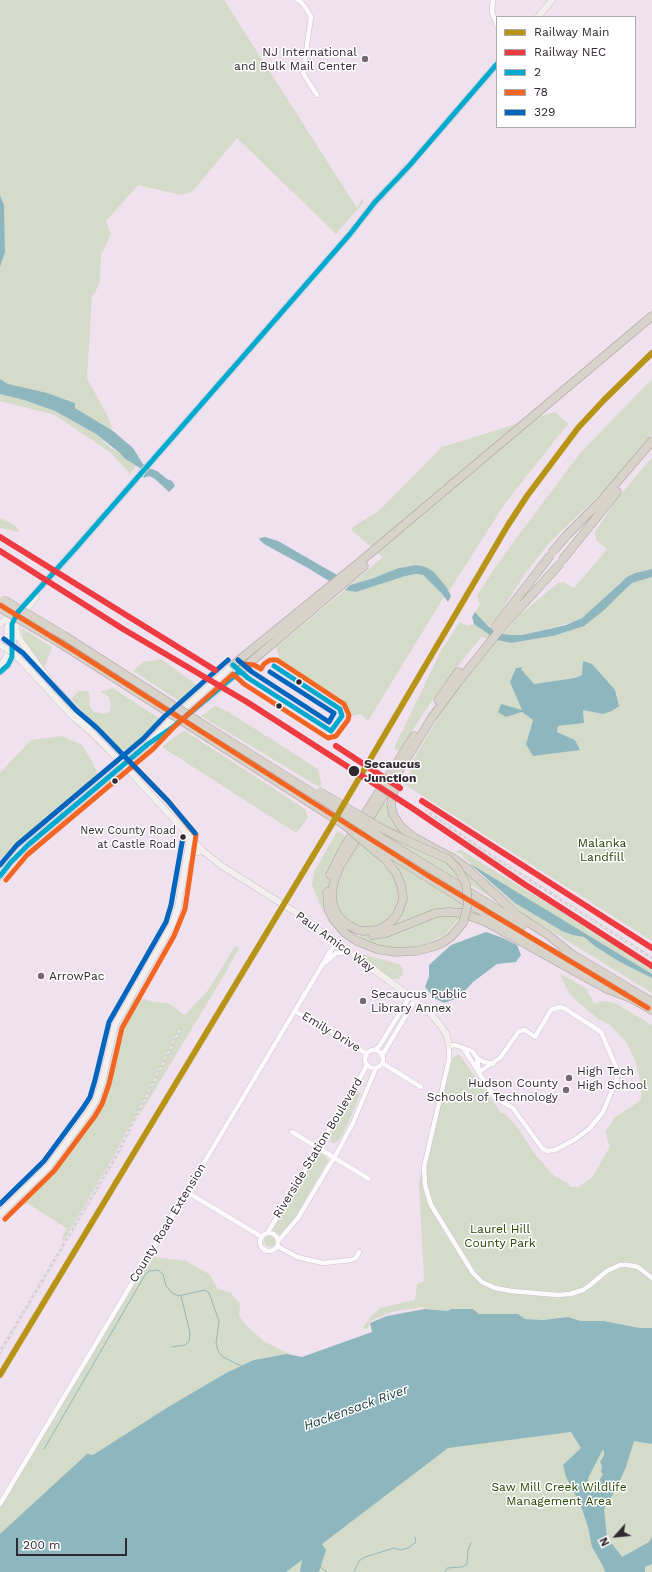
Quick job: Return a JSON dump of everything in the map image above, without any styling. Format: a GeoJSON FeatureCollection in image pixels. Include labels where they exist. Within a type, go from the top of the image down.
{"type":"FeatureCollection","features":[{"type":"Feature","properties":{"kind":"highway"},"geometry":{"type":"LineString","coordinates":[[237,668],[361,561],[652,316]]}},
{"type":"Feature","properties":{"kind":"highway"},"geometry":{"type":"LineString","coordinates":[[237,668],[652,324]]}},
{"type":"Feature","properties":{"kind":"highway"},"geometry":{"type":"LineString","coordinates":[[501,625],[551,554],[567,535],[600,502],[652,441]]}},
{"type":"Feature","properties":{"kind":"highway"},"geometry":{"type":"LineString","coordinates":[[377,830],[401,838],[446,857],[458,869],[466,884],[468,904],[463,922],[451,937],[442,943],[416,951],[395,952],[377,949],[357,942],[345,933],[333,919],[328,909],[328,884],[331,873],[346,844],[437,702],[458,672],[561,562],[612,496],[652,450]]}},
{"type":"Feature","properties":{"kind":"highway"},"geometry":{"type":"LineString","coordinates":[[2,598],[258,759],[377,830],[460,887],[652,1002]]}},
{"type":"Feature","properties":{"kind":"highway"},"geometry":{"type":"LineString","coordinates":[[0,608],[193,728],[346,826],[369,843],[652,1010]]}},
{"type":"Feature","properties":{"kind":"highway"},"geometry":{"type":"LineString","coordinates":[[369,843],[398,876],[403,899],[401,908],[392,921],[381,928],[366,931],[354,928],[344,923],[335,910],[332,900],[333,882],[344,858],[431,719],[485,643]]}},
{"type":"Feature","properties":{"kind":"highway"},"geometry":{"type":"LineString","coordinates":[[441,706],[395,786],[391,804],[397,821],[404,830],[415,838],[454,859],[516,914],[548,935],[569,952]]}},
{"type":"Feature","properties":{"kind":"highway"},"geometry":{"type":"LineString","coordinates":[[327,898],[333,915],[340,924],[351,932],[363,936],[386,933],[440,912],[453,912],[471,916],[491,925],[607,989],[633,999]]}},
{"type":"Feature","properties":{"kind":"main road"},"geometry":{"type":"LineString","coordinates":[[539,16],[552,0]]}},
{"type":"Feature","properties":{"kind":"main road"},"geometry":{"type":"LineString","coordinates":[[0,667],[8,652],[7,629],[10,618],[18,612],[60,566],[350,234],[375,202],[409,166],[496,65]]}},
{"type":"Feature","properties":{"kind":"main road"},"geometry":{"type":"LineString","coordinates":[[60,566],[16,624],[16,631],[19,640],[73,713]]}},
{"type":"Feature","properties":{"kind":"main road"},"geometry":{"type":"LineString","coordinates":[[0,624],[37,590]]}},
{"type":"Feature","properties":{"kind":"main road"},"geometry":{"type":"LineString","coordinates":[[0,672],[8,665],[12,657],[12,624],[18,612]]}},
{"type":"Feature","properties":{"kind":"main road"},"geometry":{"type":"LineString","coordinates":[[0,645],[13,654],[73,713]]}},
{"type":"Feature","properties":{"kind":"main road"},"geometry":{"type":"LineString","coordinates":[[0,876],[19,854],[148,744],[173,727],[237,668]]}},
{"type":"Feature","properties":{"kind":"main road","name":"Paul Amico Way"},"geometry":{"type":"LineString","coordinates":[[73,713],[163,806],[190,838],[203,850],[222,866],[297,914],[426,1008],[438,1021],[447,1035],[449,1046]]}},
{"type":"Feature","properties":{"kind":"main road"},"geometry":{"type":"LineString","coordinates":[[0,1214],[49,1166],[89,1112],[96,1100],[102,1082],[115,1024],[172,925],[178,907],[190,838]]}},
{"type":"Feature","properties":{"kind":"main road"},"geometry":{"type":"LineString","coordinates":[[186,860],[192,853],[203,850]]}},
{"type":"Feature","properties":{"kind":"street"},"geometry":{"type":"LineString","coordinates":[[297,0],[300,1],[306,8],[310,17],[303,73],[317,95]]}},
{"type":"Feature","properties":{"kind":"street"},"geometry":{"type":"LineString","coordinates":[[493,0],[492,12],[496,22]]}},
{"type":"Feature","properties":{"kind":"street","name":"County Road Extension"},"geometry":{"type":"LineString","coordinates":[[0,1504],[336,942]]}},
{"type":"Feature","properties":{"kind":"street"},"geometry":{"type":"LineString","coordinates":[[323,964],[336,954],[350,952]]}},
{"type":"Feature","properties":{"kind":"street"},"geometry":{"type":"LineString","coordinates":[[410,996],[380,1045],[376,1049],[370,1050],[366,1054],[365,1059],[367,1064],[372,1068],[376,1068],[382,1064],[384,1058],[383,1054],[415,1000]]}},
{"type":"Feature","properties":{"kind":"street"},"geometry":{"type":"LineString","coordinates":[[464,1049],[496,1100],[513,1108],[542,1148],[548,1151],[555,1150],[583,1135],[601,1116],[617,1080],[618,1074],[601,1032],[564,1008],[560,1007],[551,1010],[535,1037],[523,1030],[518,1032],[500,1058],[479,1072]]}},
{"type":"Feature","properties":{"kind":"street","name":"Emily Drive"},"geometry":{"type":"LineString","coordinates":[[295,1011],[366,1054]]}},
{"type":"Feature","properties":{"kind":"street"},"geometry":{"type":"LineString","coordinates":[[530,1033],[538,1030]]}},
{"type":"Feature","properties":{"kind":"street"},"geometry":{"type":"LineString","coordinates":[[493,1064],[484,1062],[477,1058],[471,1050],[455,1045],[449,1046],[449,1060],[424,1162],[424,1179],[431,1205],[476,1276],[486,1284],[500,1289],[558,1295],[575,1293],[586,1288],[607,1271],[620,1265],[635,1266],[642,1269],[652,1278]]}},
{"type":"Feature","properties":{"kind":"street"},"geometry":{"type":"LineString","coordinates":[[376,1049],[383,1054]]}},
{"type":"Feature","properties":{"kind":"street"},"geometry":{"type":"LineString","coordinates":[[477,1058],[479,1072]]}},
{"type":"Feature","properties":{"kind":"street","name":"Riverside Station Boulevard"},"geometry":{"type":"LineString","coordinates":[[268,1232],[367,1064]]}},
{"type":"Feature","properties":{"kind":"street"},"geometry":{"type":"LineString","coordinates":[[382,1064],[421,1087]]}},
{"type":"Feature","properties":{"kind":"street","name":"Riverside Station Boulevard"},"geometry":{"type":"LineString","coordinates":[[279,1240],[298,1218],[334,1158],[353,1123],[376,1068]]}},
{"type":"Feature","properties":{"kind":"street"},"geometry":{"type":"LineString","coordinates":[[292,1132],[369,1179]]}},
{"type":"Feature","properties":{"kind":"street"},"geometry":{"type":"LineString","coordinates":[[187,1192],[262,1237]]}},
{"type":"Feature","properties":{"kind":"street"},"geometry":{"type":"LineString","coordinates":[[268,1232],[275,1234],[279,1240],[277,1246],[272,1251],[263,1249],[260,1242],[262,1237],[268,1232]]}},
{"type":"Feature","properties":{"kind":"street"},"geometry":{"type":"LineString","coordinates":[[277,1246],[297,1257],[323,1263],[351,1260],[356,1258],[359,1252]]}},
{"type":"Feature","properties":{"kind":"green space"},"geometry":{"type":"Polygon","coordinates":[[[0,0],[224,0],[357,208],[363,197],[363,203],[336,234],[237,138],[192,192],[181,195],[138,185],[106,221],[111,234],[101,255],[100,281],[92,296],[87,378],[108,417],[113,431],[75,408],[72,401],[8,384],[0,379],[0,267],[5,252],[4,205],[0,195],[0,0]]]}},
{"type":"Feature","properties":{"kind":"green space"},"geometry":{"type":"Polygon","coordinates":[[[652,379],[652,434],[605,490],[551,541],[527,571],[497,617],[489,626],[475,612],[480,605],[477,595],[503,556],[581,452],[652,379]]]}},
{"type":"Feature","properties":{"kind":"green space"},"geometry":{"type":"Polygon","coordinates":[[[0,394],[24,400],[55,411],[96,434],[112,449],[136,465],[130,474],[111,453],[55,415],[0,401],[0,394]]]}},
{"type":"Feature","properties":{"kind":"green space"},"geometry":{"type":"Polygon","coordinates":[[[555,412],[568,424],[506,502],[449,591],[440,581],[405,566],[350,585],[383,557],[351,530],[354,526],[379,511],[442,447],[555,412]]]}},
{"type":"Feature","properties":{"kind":"green space"},"geometry":{"type":"Polygon","coordinates":[[[652,457],[652,569],[635,573],[618,584],[582,618],[573,622],[522,635],[503,634],[521,614],[558,583],[563,582],[574,588],[607,549],[596,540],[595,532],[616,500],[652,457]]]}},
{"type":"Feature","properties":{"kind":"green space"},"geometry":{"type":"Polygon","coordinates":[[[0,518],[15,525],[20,532],[0,528],[0,518]]]}},
{"type":"Feature","properties":{"kind":"green space"},"geometry":{"type":"Polygon","coordinates":[[[405,575],[423,575],[444,597],[368,721],[360,714],[353,716],[342,699],[280,661],[276,647],[345,590],[356,592],[405,575]]]}},
{"type":"Feature","properties":{"kind":"green space","name":"Malanka Landfill"},"geometry":{"type":"Polygon","coordinates":[[[652,577],[652,941],[404,784],[412,768],[409,766],[438,718],[463,681],[493,645],[482,636],[439,690],[399,751],[394,748],[442,649],[460,622],[468,626],[474,624],[497,640],[511,643],[553,636],[572,630],[612,603],[632,583],[652,577]],[[523,667],[516,668],[522,711],[506,717],[522,712],[533,720],[526,744],[580,750],[575,740],[557,732],[558,726],[584,723],[583,710],[603,714],[582,675],[575,678],[533,684],[521,669],[523,667]]]}},
{"type":"Feature","properties":{"kind":"green space"},"geometry":{"type":"Polygon","coordinates":[[[21,628],[52,647],[44,667],[24,641],[21,628]]]}},
{"type":"Feature","properties":{"kind":"green space"},"geometry":{"type":"Polygon","coordinates":[[[161,659],[201,688],[184,704],[133,671],[143,662],[161,659]]]}},
{"type":"Feature","properties":{"kind":"green space"},"geometry":{"type":"Polygon","coordinates":[[[113,688],[163,721],[128,750],[118,749],[71,699],[79,691],[88,691],[90,697],[89,705],[94,712],[104,714],[110,712],[111,705],[109,697],[100,692],[113,688]]]}},
{"type":"Feature","properties":{"kind":"green space"},"geometry":{"type":"Polygon","coordinates":[[[215,706],[227,711],[318,769],[321,788],[201,716],[215,706]]]}},
{"type":"Feature","properties":{"kind":"green space"},"geometry":{"type":"Polygon","coordinates":[[[185,731],[305,809],[308,817],[300,829],[296,833],[162,747],[174,737],[185,731]]]}},
{"type":"Feature","properties":{"kind":"green space"},"geometry":{"type":"Polygon","coordinates":[[[62,736],[82,745],[92,761],[99,777],[0,859],[0,773],[31,740],[62,736]]]}},
{"type":"Feature","properties":{"kind":"green space"},"geometry":{"type":"Polygon","coordinates":[[[383,802],[389,806],[397,826],[463,866],[487,888],[495,900],[471,885],[461,916],[445,935],[422,946],[396,949],[381,948],[359,940],[363,927],[349,922],[342,915],[321,907],[312,885],[314,872],[337,831],[356,843],[383,802]]]}},
{"type":"Feature","properties":{"kind":"green space"},"geometry":{"type":"Polygon","coordinates":[[[458,850],[461,850],[621,948],[652,970],[652,974],[514,892],[463,858],[462,854],[456,853],[458,850]]]}},
{"type":"Feature","properties":{"kind":"green space"},"geometry":{"type":"Polygon","coordinates":[[[486,878],[506,896],[528,911],[562,931],[572,935],[584,937],[596,947],[620,962],[652,978],[652,993],[524,914],[486,881],[486,878]]]}},
{"type":"Feature","properties":{"kind":"green space"},"geometry":{"type":"Polygon","coordinates":[[[235,946],[239,948],[226,972],[144,1108],[129,1127],[112,1159],[64,1240],[62,1239],[66,1228],[27,1203],[25,1205],[21,1200],[51,1170],[92,1115],[102,1097],[120,1026],[135,996],[153,1002],[168,1003],[185,1015],[209,989],[235,946]]]}},
{"type":"Feature","properties":{"kind":"green space"},"geometry":{"type":"Polygon","coordinates":[[[357,953],[399,964],[403,969],[402,976],[398,979],[392,979],[357,953]]]}},
{"type":"Feature","properties":{"kind":"green space","name":"Laurel Hill County Park"},"geometry":{"type":"Polygon","coordinates":[[[559,973],[587,989],[594,1004],[603,1001],[615,1003],[652,1025],[652,1328],[640,1328],[604,1321],[581,1321],[568,1317],[543,1320],[525,1319],[479,1314],[473,1309],[451,1309],[448,1311],[425,1309],[423,1307],[395,1311],[372,1320],[369,1323],[368,1329],[363,1328],[371,1316],[380,1308],[415,1300],[417,1284],[424,1281],[419,1182],[452,1058],[459,1054],[501,1113],[504,1113],[518,1128],[534,1153],[553,1175],[569,1184],[571,1187],[578,1187],[592,1178],[610,1146],[606,1131],[615,1117],[641,1099],[641,1085],[636,1063],[627,1043],[610,1025],[598,1019],[570,995],[559,973]]]}},
{"type":"Feature","properties":{"kind":"green space"},"geometry":{"type":"Polygon","coordinates":[[[356,1092],[359,1092],[360,1094],[340,1139],[334,1143],[331,1142],[330,1134],[356,1092]]]}},
{"type":"Feature","properties":{"kind":"green space"},"geometry":{"type":"Polygon","coordinates":[[[320,1153],[326,1157],[328,1161],[293,1221],[280,1235],[271,1229],[317,1155],[320,1153]]]}},
{"type":"Feature","properties":{"kind":"green space"},"geometry":{"type":"Polygon","coordinates":[[[268,1235],[272,1235],[276,1241],[272,1247],[268,1247],[264,1243],[264,1239],[268,1235]]]}},
{"type":"Feature","properties":{"kind":"green space"},"geometry":{"type":"Polygon","coordinates":[[[154,1257],[186,1261],[209,1274],[218,1289],[230,1292],[240,1304],[239,1316],[249,1328],[265,1342],[290,1354],[263,1358],[226,1373],[168,1407],[93,1455],[87,1454],[0,1535],[0,1508],[147,1263],[154,1257]]]}},
{"type":"Feature","properties":{"kind":"green space","name":"Saw Mill Creek Wildlife Management Area"},"geometry":{"type":"Polygon","coordinates":[[[652,1425],[652,1572],[268,1572],[439,1428],[652,1425]]]}},
{"type":"Feature","properties":{"kind":"water"},"geometry":{"type":"Polygon","coordinates":[[[0,195],[4,205],[5,252],[0,267],[0,195]]]}},
{"type":"Feature","properties":{"kind":"water"},"geometry":{"type":"Polygon","coordinates":[[[0,379],[8,384],[47,393],[75,403],[75,408],[113,431],[133,448],[143,464],[172,481],[175,486],[169,492],[155,479],[149,476],[144,478],[143,476],[145,473],[140,468],[124,458],[96,434],[55,411],[24,400],[0,394],[0,379]]]}},
{"type":"Feature","properties":{"kind":"water"},"geometry":{"type":"Polygon","coordinates":[[[265,537],[278,541],[337,575],[329,581],[264,544],[259,539],[265,537]]]}},
{"type":"Feature","properties":{"kind":"water"},"geometry":{"type":"Polygon","coordinates":[[[416,565],[426,567],[434,572],[447,588],[451,596],[448,602],[423,575],[416,574],[405,576],[356,592],[345,590],[350,585],[371,579],[399,568],[416,565]]]}},
{"type":"Feature","properties":{"kind":"water"},"geometry":{"type":"Polygon","coordinates":[[[652,569],[652,577],[632,583],[603,611],[584,626],[553,636],[511,643],[497,640],[474,624],[472,617],[475,612],[489,627],[503,634],[522,635],[566,625],[582,618],[627,577],[635,573],[652,569]]]}},
{"type":"Feature","properties":{"kind":"water"},"geometry":{"type":"Polygon","coordinates":[[[583,661],[592,664],[615,690],[619,706],[612,711],[603,714],[583,710],[584,723],[558,726],[557,732],[575,740],[580,750],[533,756],[526,744],[533,720],[522,712],[506,717],[498,712],[501,704],[522,710],[510,682],[516,668],[523,667],[521,669],[534,684],[575,678],[582,675],[583,661]]]}},
{"type":"Feature","properties":{"kind":"water"},"geometry":{"type":"Polygon","coordinates":[[[469,863],[652,974],[652,978],[620,962],[596,947],[584,937],[572,935],[562,931],[515,903],[469,863]]]}},
{"type":"Feature","properties":{"kind":"water"},"geometry":{"type":"Polygon","coordinates":[[[486,932],[517,945],[521,955],[516,962],[497,964],[473,982],[458,998],[444,1003],[434,998],[425,987],[429,976],[429,965],[451,945],[486,932]]]}},
{"type":"Feature","properties":{"kind":"water","name":"Hackensack River"},"geometry":{"type":"Polygon","coordinates":[[[425,1309],[448,1311],[451,1309],[473,1309],[479,1314],[518,1314],[525,1319],[543,1320],[568,1317],[581,1321],[604,1321],[640,1328],[652,1328],[652,1444],[634,1441],[626,1467],[616,1489],[604,1509],[607,1537],[622,1557],[649,1542],[652,1537],[652,1564],[645,1567],[645,1572],[605,1572],[592,1547],[588,1527],[581,1506],[566,1477],[563,1465],[581,1448],[571,1432],[448,1448],[322,1544],[326,1550],[319,1572],[300,1572],[302,1560],[286,1572],[0,1572],[0,1534],[87,1454],[93,1455],[168,1407],[226,1373],[254,1360],[287,1354],[302,1357],[372,1332],[370,1323],[387,1316],[425,1309]],[[604,1450],[602,1451],[588,1478],[589,1487],[594,1490],[603,1474],[601,1472],[602,1466],[600,1462],[604,1455],[604,1450]]]}},
{"type":"Feature","properties":{"kind":"waterway"},"geometry":{"type":"LineString","coordinates":[[44,1449],[145,1275],[149,1271],[158,1270],[163,1274],[166,1286],[171,1292],[178,1296],[205,1290],[209,1293],[219,1321],[216,1344],[219,1353],[223,1357],[241,1366]]}},
{"type":"Feature","properties":{"kind":"waterway"},"geometry":{"type":"LineString","coordinates":[[172,1347],[185,1345],[189,1341],[190,1333],[181,1296]]}},
{"type":"Feature","properties":{"kind":"waterway"},"geometry":{"type":"LineString","coordinates":[[354,1572],[359,1561],[365,1557],[394,1548],[401,1550],[408,1548],[416,1542],[415,1537]]}},
{"type":"Feature","properties":{"kind":"waterway"},"geometry":{"type":"LineString","coordinates":[[445,1572],[447,1568],[462,1567],[467,1564],[468,1550],[471,1543]]}},
{"type":"Feature","properties":{"kind":"waterway"},"geometry":{"type":"LineString","coordinates":[[320,1567],[327,1572]]}},
{"type":"Feature","properties":{"kind":"railway"},"geometry":{"type":"LineString","coordinates":[[427,811],[483,850],[652,958]]}},
{"type":"Feature","properties":{"kind":"railway"},"geometry":{"type":"LineString","coordinates":[[0,1352],[118,1153],[180,1029]]}},
{"type":"Feature","properties":{"kind":"rail line","name":"Main"},"geometry":{"type":"LineString","coordinates":[[0,1375],[328,831],[508,525],[527,496],[578,428],[652,353]]}},
{"type":"Feature","properties":{"kind":"rail line","name":"NEC"},"geometry":{"type":"LineString","coordinates":[[0,537],[215,670]]}},
{"type":"Feature","properties":{"kind":"rail line","name":"NEC"},"geometry":{"type":"LineString","coordinates":[[0,551],[123,629],[247,702],[412,808],[524,884],[652,966]]}},
{"type":"Feature","properties":{"kind":"rail line","name":"NEC"},"geometry":{"type":"LineString","coordinates":[[336,746],[400,788]]}},
{"type":"Feature","properties":{"kind":"rail line","name":"NEC"},"geometry":{"type":"LineString","coordinates":[[422,801],[652,948]]}},
{"type":"Feature","properties":{"kind":"transit line","name":"2"},"geometry":{"type":"LineString","coordinates":[[0,672],[8,665],[12,657],[12,624],[18,612],[75,549],[350,234],[375,202],[409,166],[496,65]]}},
{"type":"Feature","properties":{"kind":"transit line","name":"78"},"geometry":{"type":"LineString","coordinates":[[0,605],[427,875],[648,1008]]}},
{"type":"Feature","properties":{"kind":"transit line","name":"329"},"geometry":{"type":"LineString","coordinates":[[4,639],[23,653],[76,710],[97,728],[168,801],[195,833]]}},
{"type":"Feature","properties":{"kind":"transit line","name":"329"},"geometry":{"type":"LineString","coordinates":[[0,865],[17,845],[143,739],[164,717],[228,660]]}},
{"type":"Feature","properties":{"kind":"transit line","name":"329"},"geometry":{"type":"LineString","coordinates":[[238,660],[252,672],[329,722],[334,713],[270,672]]}},
{"type":"Feature","properties":{"kind":"transit line","name":"78"},"geometry":{"type":"LineString","coordinates":[[6,880],[27,855],[153,749],[174,727],[233,674],[244,684],[328,738],[336,736],[348,720],[349,715],[344,704],[277,660],[270,660],[264,664],[261,669],[254,665],[243,664]]}},
{"type":"Feature","properties":{"kind":"transit line","name":"2"},"geometry":{"type":"LineString","coordinates":[[233,665],[248,678],[331,731],[342,716],[340,709],[274,666]]}},
{"type":"Feature","properties":{"kind":"transit line","name":"2"},"geometry":{"type":"LineString","coordinates":[[0,876],[11,862],[28,845],[148,744],[173,727],[240,671]]}},
{"type":"Feature","properties":{"kind":"transit line","name":"78"},"geometry":{"type":"LineString","coordinates":[[5,1219],[54,1171],[95,1116],[102,1104],[109,1084],[122,1028],[174,936],[185,909],[196,835],[168,801],[128,760]]}},
{"type":"Feature","properties":{"kind":"transit line","name":"329"},"geometry":{"type":"LineString","coordinates":[[0,1204],[44,1161],[90,1097],[109,1022],[166,922],[171,905],[183,837]]}},
{"type":"Feature","properties":{"kind":"place","name":"NJ International and Bulk Mail Center"},"geometry":{"type":"Point","coordinates":[365,59]}},
{"type":"Feature","properties":{"kind":"place","name":"Secaucus Junction"},"geometry":{"type":"Point","coordinates":[354,771]}},
{"type":"Feature","properties":{"kind":"place","name":"New County Road at Castle Road"},"geometry":{"type":"Point","coordinates":[183,837]}},
{"type":"Feature","properties":{"kind":"place","name":"ArrowPac"},"geometry":{"type":"Point","coordinates":[41,976]}},
{"type":"Feature","properties":{"kind":"place","name":"Secaucus Public Library Annex"},"geometry":{"type":"Point","coordinates":[363,1001]}},
{"type":"Feature","properties":{"kind":"place","name":"High Tech High School"},"geometry":{"type":"Point","coordinates":[569,1078]}},
{"type":"Feature","properties":{"kind":"place","name":"Hudson County Schools of Technology"},"geometry":{"type":"Point","coordinates":[566,1090]}}]}
